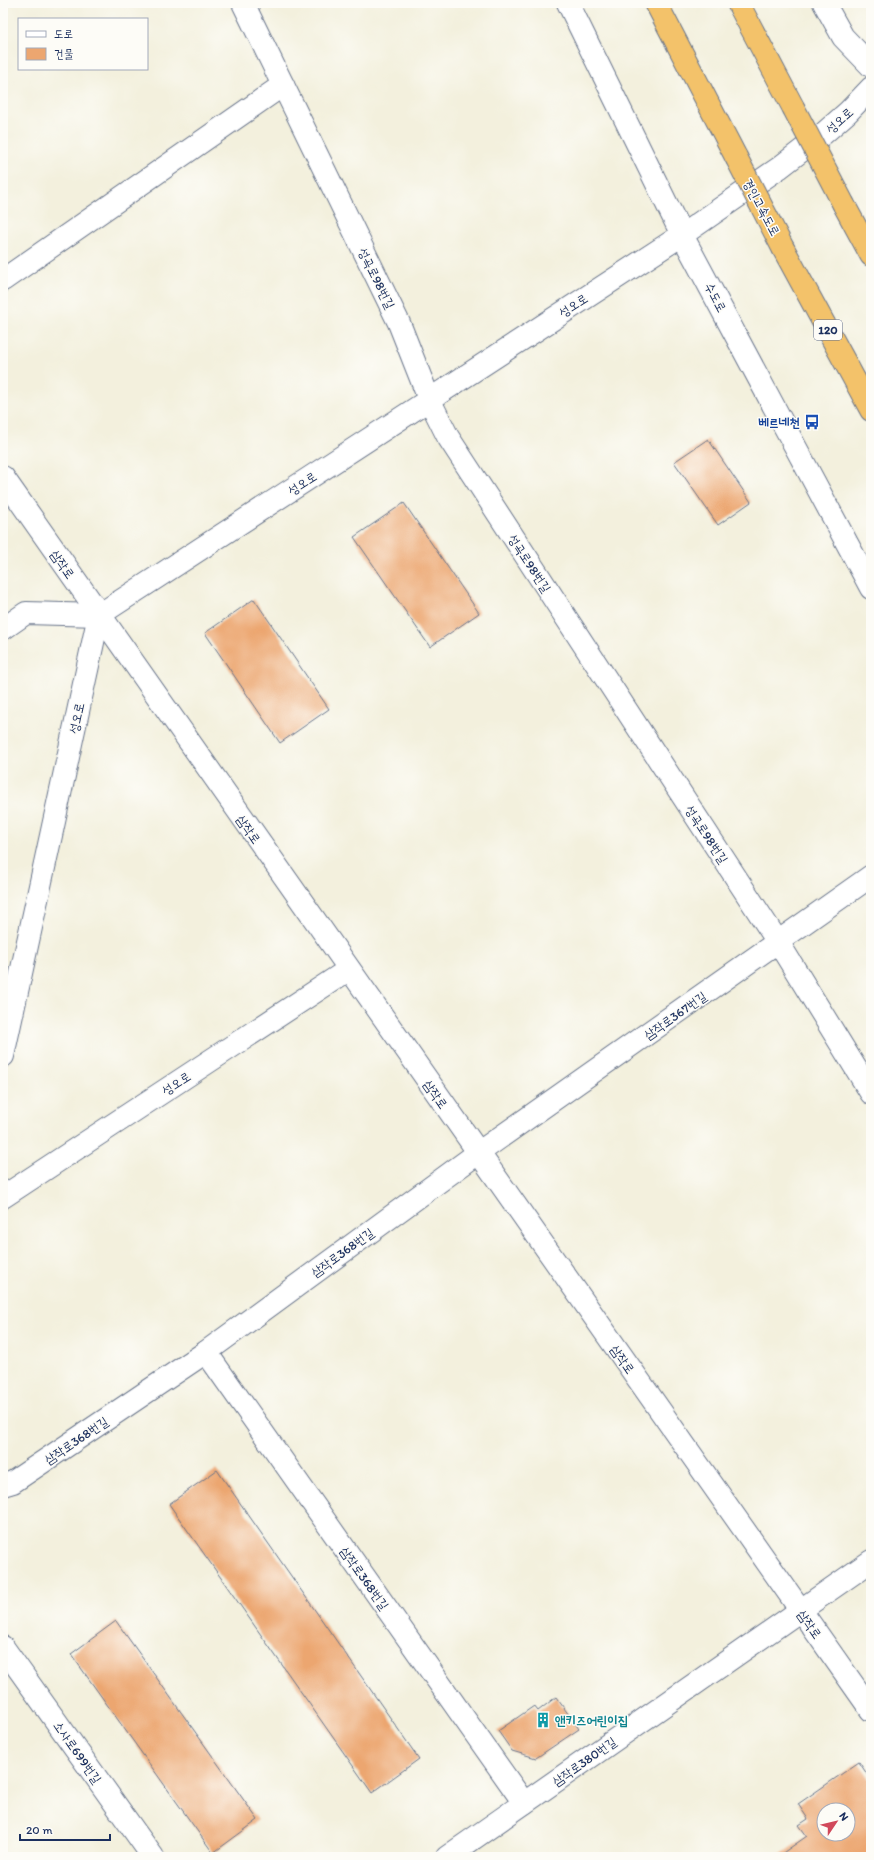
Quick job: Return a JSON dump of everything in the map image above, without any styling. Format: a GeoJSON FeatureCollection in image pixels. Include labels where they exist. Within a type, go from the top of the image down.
{"type":"FeatureCollection","features":[{"type":"Feature","properties":{"kind":"highway","name":"경인고속도로"},"geometry":{"type":"LineString","coordinates":[[656,3],[784,250],[871,410]]}},
{"type":"Feature","properties":{"kind":"highway"},"geometry":{"type":"LineString","coordinates":[[738,3],[871,255]]}},
{"type":"Feature","properties":{"kind":"street","name":"성곡로98번길"},"geometry":{"type":"LineString","coordinates":[[244,3],[399,323],[429,400],[448,437],[778,942],[871,1093]]}},
{"type":"Feature","properties":{"kind":"street","name":"수도로"},"geometry":{"type":"LineString","coordinates":[[568,3],[682,235],[871,588]]}},
{"type":"Feature","properties":{"kind":"street"},"geometry":{"type":"LineString","coordinates":[[824,3],[843,37],[871,66]]}},
{"type":"Feature","properties":{"kind":"street"},"geometry":{"type":"LineString","coordinates":[[3,280],[283,85]]}},
{"type":"Feature","properties":{"kind":"street","name":"성오로"},"geometry":{"type":"LineString","coordinates":[[3,1056],[99,615],[682,235],[779,168],[817,139],[848,112],[871,88]]}},
{"type":"Feature","properties":{"kind":"street","name":"삼작로"},"geometry":{"type":"LineString","coordinates":[[3,477],[348,970],[871,1710]]}},
{"type":"Feature","properties":{"kind":"street"},"geometry":{"type":"LineString","coordinates":[[3,629],[26,613],[99,615]]}},
{"type":"Feature","properties":{"kind":"street","name":"삼작로367번길"},"geometry":{"type":"LineString","coordinates":[[478,1153],[871,876]]}},
{"type":"Feature","properties":{"kind":"street","name":"성오로"},"geometry":{"type":"LineString","coordinates":[[3,1197],[348,970]]}},
{"type":"Feature","properties":{"kind":"street","name":"삼작로368번길"},"geometry":{"type":"LineString","coordinates":[[3,1485],[13,1482],[206,1352],[478,1153]]}},
{"type":"Feature","properties":{"kind":"street","name":"삼작로368번길"},"geometry":{"type":"LineString","coordinates":[[206,1352],[524,1803]]}},
{"type":"Feature","properties":{"kind":"street","name":"삼작로380번길"},"geometry":{"type":"LineString","coordinates":[[447,1857],[871,1561]]}},
{"type":"Feature","properties":{"kind":"street","name":"소사로699번길"},"geometry":{"type":"LineString","coordinates":[[3,1647],[153,1857]]}},
{"type":"Feature","properties":{"kind":"building"},"geometry":{"type":"Polygon","coordinates":[[[708,439],[751,502],[718,525],[674,462],[708,439]]]}},
{"type":"Feature","properties":{"kind":"building"},"geometry":{"type":"Polygon","coordinates":[[[404,503],[479,613],[430,647],[354,537],[404,503]]]}},
{"type":"Feature","properties":{"kind":"building"},"geometry":{"type":"Polygon","coordinates":[[[254,599],[329,709],[280,743],[205,633],[254,599]]]}},
{"type":"Feature","properties":{"kind":"building"},"geometry":{"type":"Polygon","coordinates":[[[217,1470],[419,1759],[372,1793],[169,1504],[217,1470]]]}},
{"type":"Feature","properties":{"kind":"building"},"geometry":{"type":"Polygon","coordinates":[[[116,1621],[258,1820],[213,1853],[71,1654],[116,1621]]]}},
{"type":"Feature","properties":{"kind":"building","name":"앤키즈어린이집"},"geometry":{"type":"Polygon","coordinates":[[[556,1697],[579,1729],[536,1758],[512,1751],[498,1731],[534,1706],[538,1711],[556,1697]]]}},
{"type":"Feature","properties":{"kind":"building"},"geometry":{"type":"Polygon","coordinates":[[[859,1762],[871,1780],[871,1857],[777,1857],[807,1836],[799,1825],[808,1819],[798,1804],[859,1762]]]}},
{"type":"Feature","properties":{"kind":"place","name":"베르네천"},"geometry":{"type":"Point","coordinates":[812,422]}},
{"type":"Feature","properties":{"kind":"place","name":"앤키즈어린이집"},"geometry":{"type":"Point","coordinates":[543,1720]}}]}
